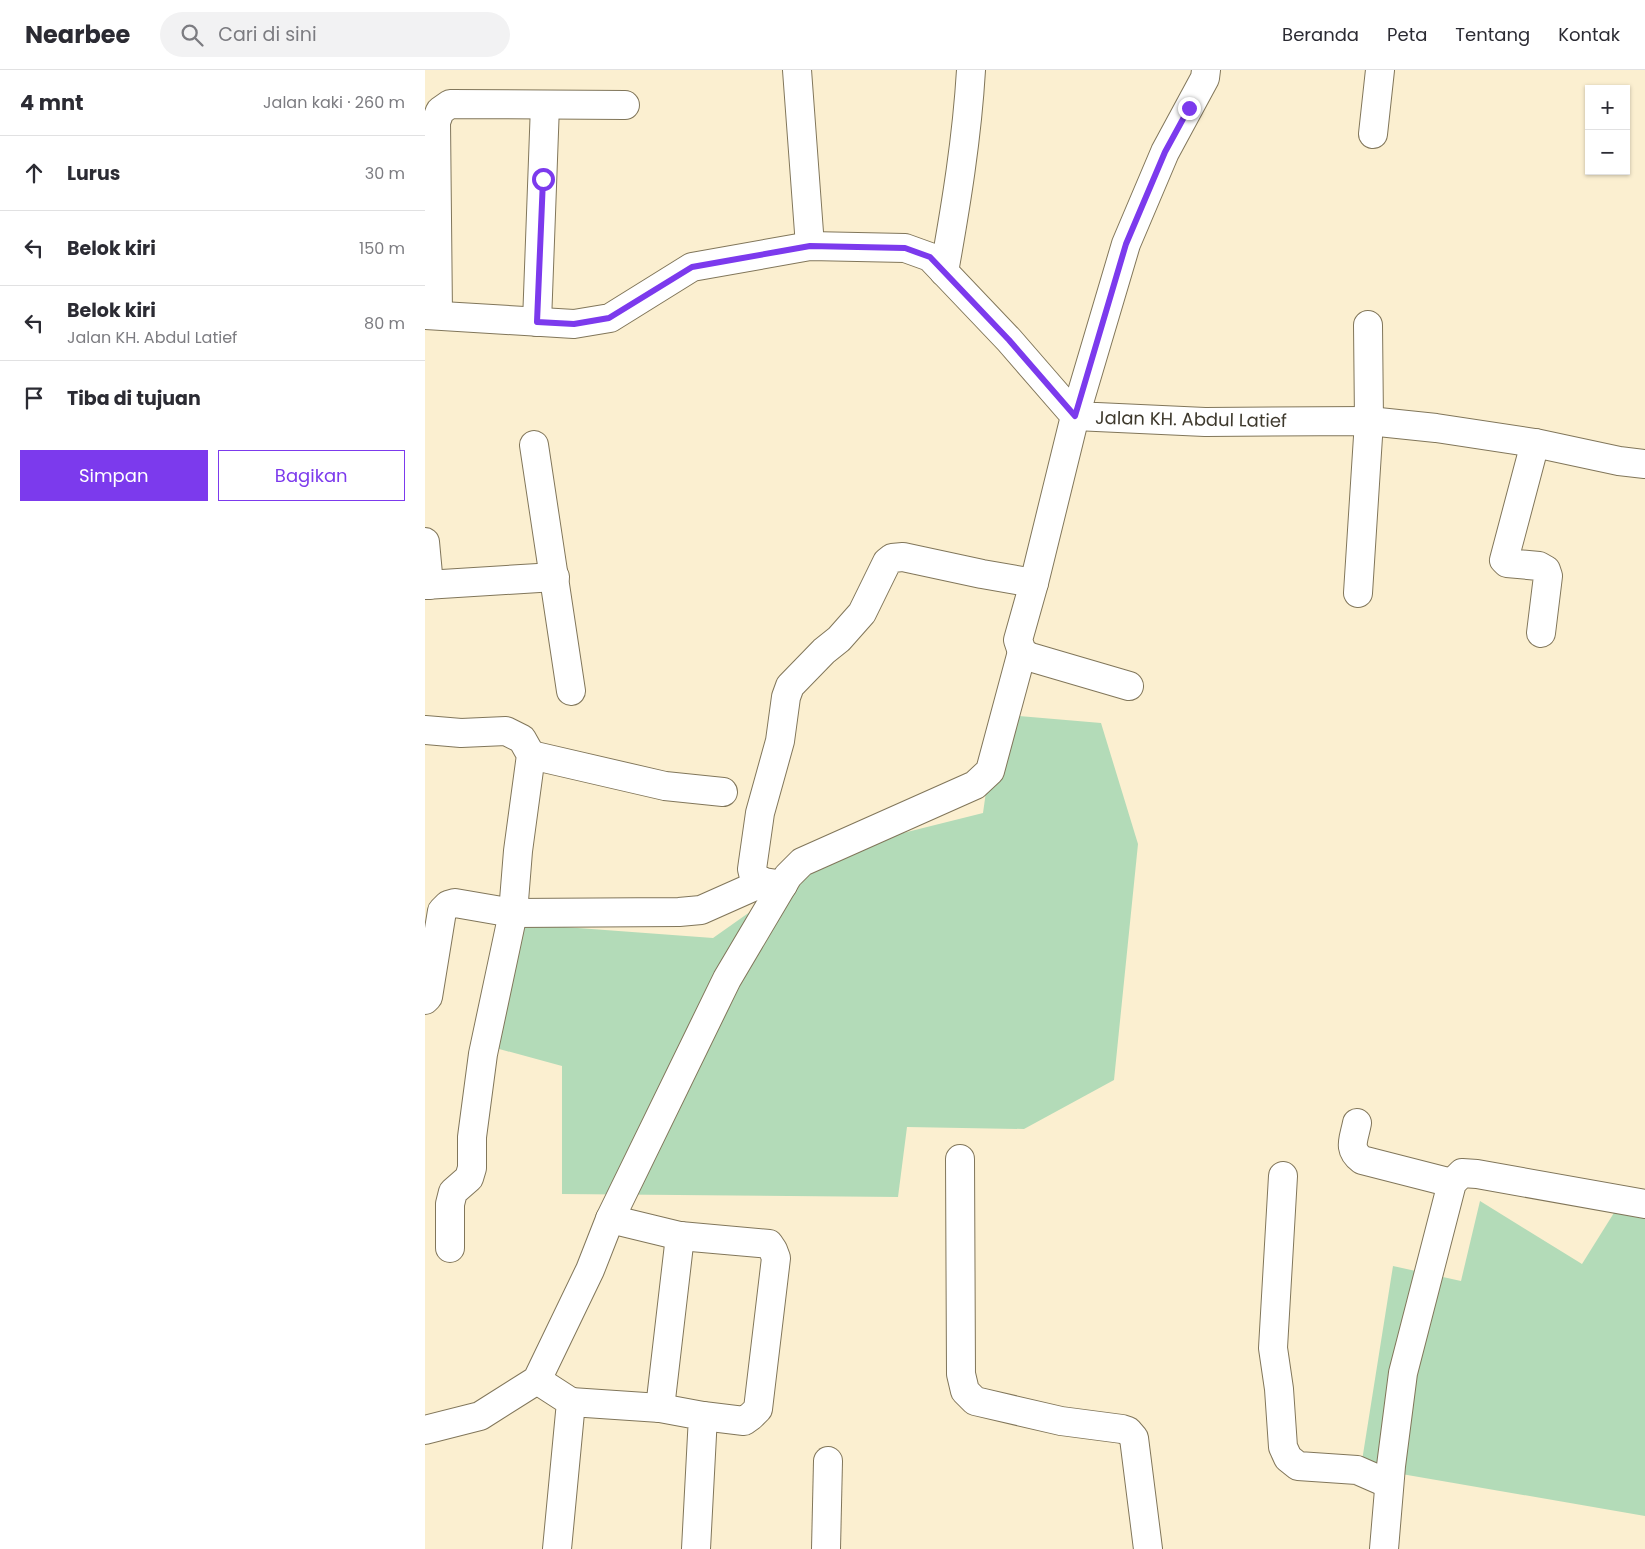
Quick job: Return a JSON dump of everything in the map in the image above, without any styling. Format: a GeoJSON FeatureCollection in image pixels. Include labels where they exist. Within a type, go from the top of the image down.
{"type":"FeatureCollection","features":[{"type":"Feature","properties":{"kind":"street"},"geometry":{"type":"LineString","coordinates":[[797,70],[810,246]]}},
{"type":"Feature","properties":{"kind":"street"},"geometry":{"type":"LineString","coordinates":[[944,272],[958,195],[971,70]]}},
{"type":"Feature","properties":{"kind":"street","name":"Jalan KH. Abdul Latief"},"geometry":{"type":"LineString","coordinates":[[1206,70],[1205,78],[1165,152],[1126,244],[1075,416],[1205,422],[1369,421],[1535,442],[1619,461],[1645,464]]}},
{"type":"Feature","properties":{"kind":"street"},"geometry":{"type":"LineString","coordinates":[[1373,134],[1380,70]]}},
{"type":"Feature","properties":{"kind":"street"},"geometry":{"type":"LineString","coordinates":[[425,1000],[428,997],[442,911],[448,905],[455,903],[513,913],[679,912],[701,910],[773,884],[788,876],[803,862],[975,785],[990,771],[1022,652],[1019,640],[1075,416],[1009,340],[930,257],[905,248],[810,246],[692,267],[609,318],[574,324],[432,315],[436,122],[440,111],[450,104],[625,105]]}},
{"type":"Feature","properties":{"kind":"street"},"geometry":{"type":"LineString","coordinates":[[537,322],[545,105]]}},
{"type":"Feature","properties":{"kind":"street"},"geometry":{"type":"LineString","coordinates":[[1358,593],[1369,421],[1368,325]]}},
{"type":"Feature","properties":{"kind":"street"},"geometry":{"type":"LineString","coordinates":[[1535,442],[1504,560],[1507,563],[1539,566],[1546,570],[1548,576],[1541,633]]}},
{"type":"Feature","properties":{"kind":"street"},"geometry":{"type":"LineString","coordinates":[[534,445],[571,691]]}},
{"type":"Feature","properties":{"kind":"street"},"geometry":{"type":"LineString","coordinates":[[425,542],[427,585],[555,577]]}},
{"type":"Feature","properties":{"kind":"street"},"geometry":{"type":"LineString","coordinates":[[773,884],[755,877],[752,869],[760,812],[780,741],[786,697],[790,686],[824,651],[839,639],[862,613],[887,562],[892,558],[903,556],[982,574],[1034,583]]}},
{"type":"Feature","properties":{"kind":"street"},"geometry":{"type":"LineString","coordinates":[[1022,652],[1030,657],[1129,686]]}},
{"type":"Feature","properties":{"kind":"street"},"geometry":{"type":"LineString","coordinates":[[425,730],[461,733],[506,731],[522,739],[531,755],[518,850],[513,913],[483,1054],[472,1137],[472,1168],[469,1178],[453,1192],[450,1204],[450,1248]]}},
{"type":"Feature","properties":{"kind":"street"},"geometry":{"type":"LineString","coordinates":[[531,755],[665,786],[723,792]]}},
{"type":"Feature","properties":{"kind":"street"},"geometry":{"type":"LineString","coordinates":[[425,1430],[480,1416],[537,1380],[590,1270],[610,1219],[773,884]]}},
{"type":"Feature","properties":{"kind":"street"},"geometry":{"type":"LineString","coordinates":[[1357,1123],[1352,1150],[1355,1156],[1362,1160],[1452,1183]]}},
{"type":"Feature","properties":{"kind":"street"},"geometry":{"type":"LineString","coordinates":[[960,1159],[961,1374],[965,1391],[975,1401],[1061,1422],[1129,1431],[1134,1438],[1148,1549]]}},
{"type":"Feature","properties":{"kind":"street"},"geometry":{"type":"LineString","coordinates":[[1385,1549],[1389,1484],[1403,1373],[1452,1183],[1462,1173],[1477,1174],[1645,1204]]}},
{"type":"Feature","properties":{"kind":"street"},"geometry":{"type":"LineString","coordinates":[[1283,1176],[1273,1348],[1279,1389],[1283,1447],[1288,1458],[1298,1466],[1357,1470],[1389,1484]]}},
{"type":"Feature","properties":{"kind":"street"},"geometry":{"type":"LineString","coordinates":[[537,1380],[571,1402],[660,1408],[745,1421],[758,1409],[776,1258],[769,1244],[680,1236],[610,1219]]}},
{"type":"Feature","properties":{"kind":"street"},"geometry":{"type":"LineString","coordinates":[[660,1408],[680,1236]]}},
{"type":"Feature","properties":{"kind":"street"},"geometry":{"type":"LineString","coordinates":[[557,1549],[571,1402]]}},
{"type":"Feature","properties":{"kind":"street"},"geometry":{"type":"LineString","coordinates":[[696,1549],[703,1416]]}},
{"type":"Feature","properties":{"kind":"street"},"geometry":{"type":"LineString","coordinates":[[826,1549],[828,1461]]}},
{"type":"Feature","properties":{"kind":"green space"},"geometry":{"type":"Polygon","coordinates":[[[997,714],[1101,723],[1138,844],[1114,1080],[1024,1129],[907,1127],[898,1197],[562,1194],[562,1066],[492,1047],[524,924],[713,938],[839,849],[983,813],[997,714]]]}},
{"type":"Feature","properties":{"kind":"green space"},"geometry":{"type":"Polygon","coordinates":[[[1480,1201],[1582,1264],[1617,1208],[1645,1214],[1645,1516],[1361,1467],[1393,1266],[1461,1281],[1480,1201]]]}},
{"type":"Feature","properties":{"kind":"route"},"geometry":{"type":"LineString","coordinates":[[543,179],[537,322],[574,324],[609,318],[692,267],[810,246],[905,248],[930,257],[1009,340],[1075,416],[1126,244],[1165,152],[1189,108]]}}]}
